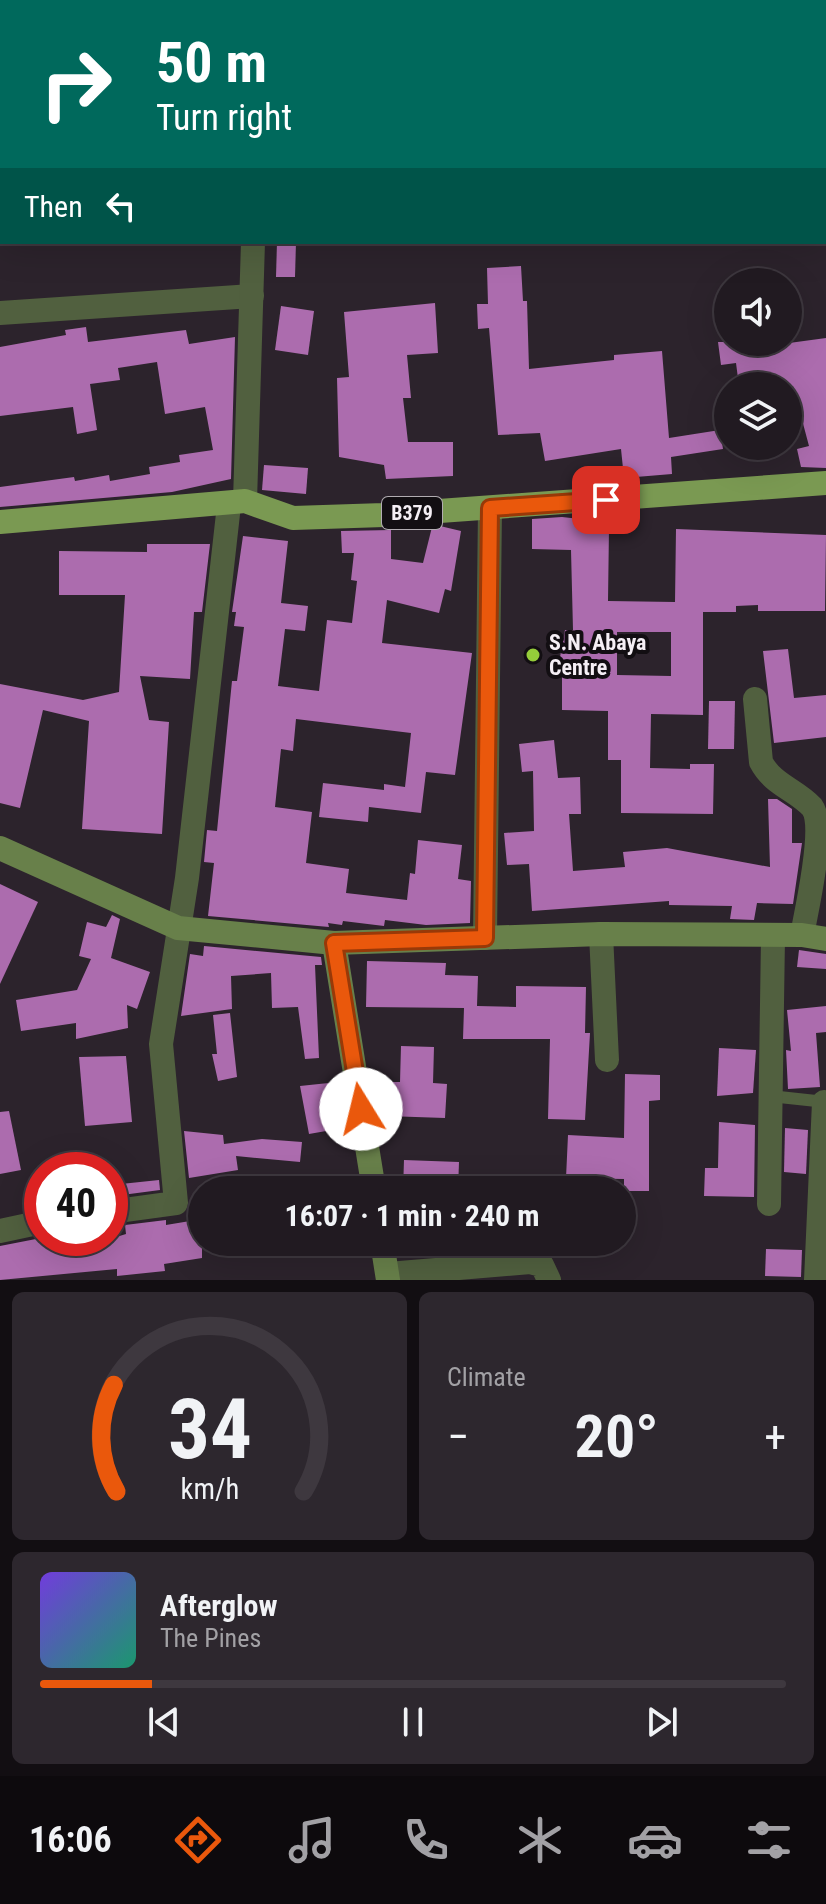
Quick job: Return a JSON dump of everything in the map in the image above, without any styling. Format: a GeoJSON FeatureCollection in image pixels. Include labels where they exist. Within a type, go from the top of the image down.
{"type":"FeatureCollection","features":[{"type":"Feature","properties":{"kind":"main road","name":"B379"},"geometry":{"type":"LineString","coordinates":[[0,522],[237,503],[293,518],[490,508],[826,483]]}},
{"type":"Feature","properties":{"kind":"street"},"geometry":{"type":"LineString","coordinates":[[128,1210],[176,1203],[161,1044],[187,878],[237,503],[253,244]]}},
{"type":"Feature","properties":{"kind":"street"},"geometry":{"type":"LineString","coordinates":[[0,313],[252,296]]}},
{"type":"Feature","properties":{"kind":"street"},"geometry":{"type":"LineString","coordinates":[[485,938],[490,508]]}},
{"type":"Feature","properties":{"kind":"street"},"geometry":{"type":"LineString","coordinates":[[755,699],[761,762],[776,783],[814,809],[818,819],[817,853],[802,935]]}},
{"type":"Feature","properties":{"kind":"street"},"geometry":{"type":"LineString","coordinates":[[0,848],[178,928],[334,943],[601,934],[802,935],[826,939]]}},
{"type":"Feature","properties":{"kind":"street"},"geometry":{"type":"LineString","coordinates":[[601,934],[607,1060]]}},
{"type":"Feature","properties":{"kind":"street"},"geometry":{"type":"LineString","coordinates":[[769,1204],[773,937]]}},
{"type":"Feature","properties":{"kind":"street"},"geometry":{"type":"LineString","coordinates":[[334,943],[372,1176]]}},
{"type":"Feature","properties":{"kind":"street"},"geometry":{"type":"LineString","coordinates":[[816,1280],[825,1102]]}},
{"type":"Feature","properties":{"kind":"street"},"geometry":{"type":"LineString","coordinates":[[0,1231],[24,1226]]}},
{"type":"Feature","properties":{"kind":"street"},"geometry":{"type":"LineString","coordinates":[[384,1256],[388,1277],[530,1262],[542,1265],[549,1280]]}},
{"type":"Feature","properties":{"kind":"lane"},"geometry":{"type":"LineString","coordinates":[[770,1096],[825,1102]]}},
{"type":"Feature","properties":{"kind":"building"},"geometry":{"type":"Polygon","coordinates":[[[277,244],[296,244],[295,277],[276,277],[277,244]]]}},
{"type":"Feature","properties":{"kind":"building"},"geometry":{"type":"Polygon","coordinates":[[[521,266],[523,301],[527,301],[529,369],[614,360],[614,355],[662,351],[669,438],[714,431],[714,450],[671,457],[672,474],[624,478],[621,449],[545,461],[540,433],[498,435],[489,328],[478,329],[477,304],[488,304],[487,268],[521,266]]]}},
{"type":"Feature","properties":{"kind":"building"},"geometry":{"type":"Polygon","coordinates":[[[435,303],[438,353],[407,355],[411,398],[403,398],[408,442],[453,442],[453,476],[386,479],[384,465],[339,457],[337,378],[349,377],[344,312],[435,303]]]}},
{"type":"Feature","properties":{"kind":"building"},"geometry":{"type":"Polygon","coordinates":[[[281,306],[314,311],[308,355],[275,350],[281,306]]]}},
{"type":"Feature","properties":{"kind":"building"},"geometry":{"type":"Polygon","coordinates":[[[86,327],[88,342],[186,330],[189,344],[235,337],[231,479],[172,492],[0,507],[0,487],[109,475],[110,481],[150,474],[149,467],[180,462],[179,455],[213,450],[205,407],[165,414],[157,362],[118,368],[120,380],[90,384],[97,430],[77,434],[73,407],[0,416],[0,347],[66,335],[65,330],[86,327]]]}},
{"type":"Feature","properties":{"kind":"building"},"geometry":{"type":"Polygon","coordinates":[[[826,338],[826,468],[801,467],[802,448],[809,446],[802,420],[802,372],[737,372],[736,363],[721,365],[720,356],[802,356],[802,341],[826,338]]]}},
{"type":"Feature","properties":{"kind":"building"},"geometry":{"type":"Polygon","coordinates":[[[264,465],[308,468],[306,494],[262,490],[264,465]]]}},
{"type":"Feature","properties":{"kind":"building"},"geometry":{"type":"Polygon","coordinates":[[[532,519],[580,519],[580,528],[609,528],[608,601],[675,602],[676,529],[826,535],[825,611],[758,611],[758,605],[736,606],[736,612],[703,612],[703,715],[651,714],[650,768],[690,769],[690,764],[714,764],[713,814],[621,813],[621,760],[608,760],[608,711],[562,710],[562,668],[558,668],[565,630],[573,630],[571,550],[532,549],[532,519]],[[617,632],[617,675],[671,676],[671,632],[617,632]]]}},
{"type":"Feature","properties":{"kind":"building"},"geometry":{"type":"Polygon","coordinates":[[[432,527],[461,531],[451,591],[445,589],[439,613],[387,600],[382,643],[472,653],[455,775],[426,772],[421,813],[369,807],[368,822],[319,817],[323,783],[384,790],[384,784],[405,787],[411,733],[296,719],[293,751],[281,749],[275,807],[312,812],[306,863],[349,869],[346,893],[407,900],[410,873],[415,874],[418,840],[462,845],[458,879],[471,881],[470,923],[426,925],[385,920],[384,926],[343,921],[342,925],[328,923],[329,927],[208,916],[214,863],[204,862],[207,830],[217,831],[232,681],[237,681],[244,627],[234,626],[236,612],[232,612],[243,536],[288,541],[281,603],[308,606],[305,631],[285,629],[278,686],[319,691],[327,620],[352,623],[357,581],[351,580],[354,553],[342,553],[341,531],[391,530],[391,559],[423,563],[432,527]]]}},
{"type":"Feature","properties":{"kind":"building"},"geometry":{"type":"Polygon","coordinates":[[[147,544],[210,544],[202,612],[194,612],[190,679],[140,676],[149,720],[169,722],[162,834],[82,829],[89,721],[43,710],[20,808],[0,803],[0,684],[83,700],[119,692],[125,595],[59,595],[59,551],[147,552],[147,544]]]}},
{"type":"Feature","properties":{"kind":"building"},"geometry":{"type":"Polygon","coordinates":[[[788,649],[794,698],[826,695],[826,737],[774,743],[763,651],[788,649]]]}},
{"type":"Feature","properties":{"kind":"building"},"geometry":{"type":"Polygon","coordinates":[[[709,701],[735,701],[734,749],[708,749],[709,701]]]}},
{"type":"Feature","properties":{"kind":"building"},"geometry":{"type":"Polygon","coordinates":[[[554,740],[558,778],[580,777],[581,814],[569,814],[573,871],[625,867],[623,852],[667,848],[770,867],[768,799],[777,799],[792,809],[792,843],[802,843],[793,904],[757,903],[754,920],[730,919],[732,906],[669,905],[669,901],[532,911],[529,864],[507,865],[504,833],[534,831],[533,771],[522,772],[519,744],[554,740]]]}},
{"type":"Feature","properties":{"kind":"building"},"geometry":{"type":"Polygon","coordinates":[[[0,884],[38,902],[0,984],[0,884]]]}},
{"type":"Feature","properties":{"kind":"building"},"geometry":{"type":"Polygon","coordinates":[[[112,915],[120,919],[111,958],[150,972],[137,1009],[127,1005],[128,1028],[76,1039],[76,1023],[21,1031],[16,1000],[77,990],[91,959],[79,956],[87,922],[106,927],[112,915]]]}},
{"type":"Feature","properties":{"kind":"building"},"geometry":{"type":"Polygon","coordinates":[[[204,946],[321,957],[322,965],[315,965],[319,1058],[305,1059],[298,1007],[272,1008],[271,973],[231,976],[232,1009],[181,1016],[190,954],[203,956],[204,946]]]}},
{"type":"Feature","properties":{"kind":"building"},"geometry":{"type":"Polygon","coordinates":[[[799,950],[826,954],[826,969],[797,967],[799,950]]]}},
{"type":"Feature","properties":{"kind":"building"},"geometry":{"type":"Polygon","coordinates":[[[367,961],[446,963],[445,975],[478,976],[477,1006],[516,1007],[516,986],[586,987],[585,1033],[590,1033],[585,1120],[548,1119],[550,1039],[463,1039],[464,1008],[366,1007],[367,961]]]}},
{"type":"Feature","properties":{"kind":"building"},"geometry":{"type":"Polygon","coordinates":[[[826,1006],[826,1032],[816,1033],[820,1087],[788,1089],[786,1050],[791,1051],[787,1010],[826,1006]]]}},
{"type":"Feature","properties":{"kind":"building"},"geometry":{"type":"Polygon","coordinates":[[[230,1013],[237,1077],[218,1081],[212,1054],[217,1054],[213,1015],[230,1013]]]}},
{"type":"Feature","properties":{"kind":"building"},"geometry":{"type":"Polygon","coordinates":[[[401,1046],[434,1047],[433,1083],[447,1084],[445,1118],[386,1116],[386,1082],[400,1082],[401,1046]]]}},
{"type":"Feature","properties":{"kind":"building"},"geometry":{"type":"Polygon","coordinates":[[[719,1048],[756,1050],[753,1093],[717,1096],[719,1048]]]}},
{"type":"Feature","properties":{"kind":"building"},"geometry":{"type":"Polygon","coordinates":[[[126,1056],[132,1122],[85,1126],[79,1057],[126,1056]]]}},
{"type":"Feature","properties":{"kind":"building"},"geometry":{"type":"Polygon","coordinates":[[[625,1074],[660,1075],[660,1100],[649,1101],[649,1191],[636,1191],[636,1176],[566,1176],[568,1135],[624,1138],[625,1074]]]}},
{"type":"Feature","properties":{"kind":"building"},"geometry":{"type":"Polygon","coordinates":[[[338,1082],[340,1107],[345,1106],[349,1127],[309,1134],[300,1086],[338,1082]]]}},
{"type":"Feature","properties":{"kind":"building"},"geometry":{"type":"Polygon","coordinates":[[[9,1111],[21,1170],[0,1174],[0,1112],[9,1111]]]}},
{"type":"Feature","properties":{"kind":"building"},"geometry":{"type":"Polygon","coordinates":[[[719,1122],[755,1125],[754,1197],[704,1196],[705,1168],[718,1168],[719,1122]]]}},
{"type":"Feature","properties":{"kind":"building"},"geometry":{"type":"Polygon","coordinates":[[[785,1128],[808,1130],[806,1174],[784,1172],[785,1128]]]}},
{"type":"Feature","properties":{"kind":"building"},"geometry":{"type":"Polygon","coordinates":[[[184,1131],[223,1135],[224,1144],[262,1139],[302,1142],[300,1162],[236,1156],[238,1170],[189,1176],[184,1131]]]}},
{"type":"Feature","properties":{"kind":"building"},"geometry":{"type":"Polygon","coordinates":[[[404,1160],[459,1162],[458,1176],[403,1176],[404,1160]]]}},
{"type":"Feature","properties":{"kind":"building"},"geometry":{"type":"Polygon","coordinates":[[[159,1180],[160,1190],[128,1194],[128,1183],[159,1180]]]}},
{"type":"Feature","properties":{"kind":"building"},"geometry":{"type":"Polygon","coordinates":[[[166,1220],[166,1225],[188,1221],[188,1256],[202,1258],[164,1264],[165,1271],[117,1276],[117,1269],[0,1280],[0,1246],[24,1241],[24,1256],[128,1256],[128,1225],[166,1220]]]}},
{"type":"Feature","properties":{"kind":"building"},"geometry":{"type":"Polygon","coordinates":[[[766,1249],[802,1250],[801,1277],[765,1276],[766,1249]]]}},
{"type":"Feature","properties":{"kind":"place","name":"S.N. Abaya Centre"},"geometry":{"type":"Point","coordinates":[533,655]}},
{"type":"Feature","properties":{"kind":"route"},"geometry":{"type":"LineString","coordinates":[[361,1109],[334,943],[485,938],[490,508],[606,500]]}}]}
